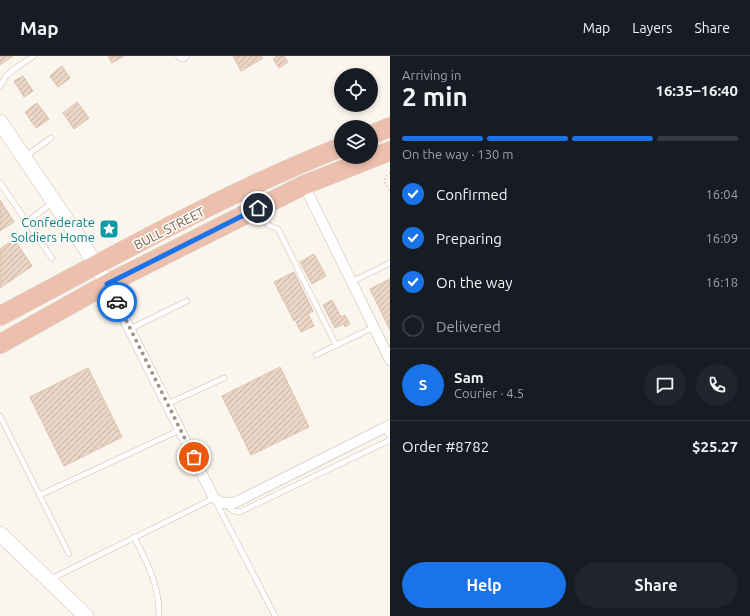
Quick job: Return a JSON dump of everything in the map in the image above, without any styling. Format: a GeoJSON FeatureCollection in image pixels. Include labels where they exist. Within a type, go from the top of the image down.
{"type":"FeatureCollection","features":[{"type":"Feature","properties":{"kind":"highway"},"geometry":{"type":"LineString","coordinates":[[378,132],[390,127]]}},
{"type":"Feature","properties":{"kind":"highway","name":"BULL STREET"},"geometry":{"type":"LineString","coordinates":[[0,316],[217,203],[298,164],[334,150]]}},
{"type":"Feature","properties":{"kind":"highway","name":"BULL STREET"},"geometry":{"type":"LineString","coordinates":[[0,344],[107,284],[304,185],[390,151]]}},
{"type":"Feature","properties":{"kind":"street"},"geometry":{"type":"LineString","coordinates":[[0,122],[96,265],[107,284],[214,498],[222,503],[234,503],[388,426]]}},
{"type":"Feature","properties":{"kind":"street"},"geometry":{"type":"LineString","coordinates":[[304,185],[390,360]]}},
{"type":"Feature","properties":{"kind":"street"},"geometry":{"type":"LineString","coordinates":[[0,534],[86,616]]}},
{"type":"Feature","properties":{"kind":"lane"},"geometry":{"type":"LineString","coordinates":[[0,86],[6,76],[34,56]]}},
{"type":"Feature","properties":{"kind":"lane"},"geometry":{"type":"LineString","coordinates":[[24,158],[51,138]]}},
{"type":"Feature","properties":{"kind":"lane"},"geometry":{"type":"LineString","coordinates":[[0,183],[52,258]]}},
{"type":"Feature","properties":{"kind":"lane"},"geometry":{"type":"LineString","coordinates":[[26,222],[54,202]]}},
{"type":"Feature","properties":{"kind":"lane"},"geometry":{"type":"LineString","coordinates":[[258,208],[268,224],[278,229],[336,345]]}},
{"type":"Feature","properties":{"kind":"lane"},"geometry":{"type":"LineString","coordinates":[[351,282],[390,263]]}},
{"type":"Feature","properties":{"kind":"lane"},"geometry":{"type":"LineString","coordinates":[[130,329],[187,301]]}},
{"type":"Feature","properties":{"kind":"lane"},"geometry":{"type":"LineString","coordinates":[[316,355],[374,327]]}},
{"type":"Feature","properties":{"kind":"lane"},"geometry":{"type":"LineString","coordinates":[[167,404],[224,378]]}},
{"type":"Feature","properties":{"kind":"lane"},"geometry":{"type":"LineString","coordinates":[[0,416],[69,554]]}},
{"type":"Feature","properties":{"kind":"lane"},"geometry":{"type":"LineString","coordinates":[[388,426],[390,437]]}},
{"type":"Feature","properties":{"kind":"lane"},"geometry":{"type":"LineString","coordinates":[[40,495],[180,430]]}},
{"type":"Feature","properties":{"kind":"lane"},"geometry":{"type":"LineString","coordinates":[[226,504],[235,512],[242,511],[390,440]]}},
{"type":"Feature","properties":{"kind":"lane"},"geometry":{"type":"LineString","coordinates":[[48,580],[214,498],[275,616]]}},
{"type":"Feature","properties":{"kind":"lane"},"geometry":{"type":"LineString","coordinates":[[134,537],[150,567],[158,593],[159,616]]}},
{"type":"Feature","properties":{"kind":"path"},"geometry":{"type":"LineString","coordinates":[[390,173],[386,176],[384,181],[390,193]]}},
{"type":"Feature","properties":{"kind":"building"},"geometry":{"type":"Polygon","coordinates":[[[0,56],[13,56],[0,65],[0,56]]]}},
{"type":"Feature","properties":{"kind":"building"},"geometry":{"type":"Polygon","coordinates":[[[108,56],[124,56],[112,63],[108,56]]]}},
{"type":"Feature","properties":{"kind":"building"},"geometry":{"type":"Polygon","coordinates":[[[233,56],[261,56],[263,58],[241,71],[233,56]]]}},
{"type":"Feature","properties":{"kind":"building"},"geometry":{"type":"Polygon","coordinates":[[[277,56],[284,56],[288,62],[279,68],[273,59],[277,56]]]}},
{"type":"Feature","properties":{"kind":"building"},"geometry":{"type":"Polygon","coordinates":[[[62,66],[70,78],[58,87],[50,76],[62,66]]]}},
{"type":"Feature","properties":{"kind":"building"},"geometry":{"type":"Polygon","coordinates":[[[23,76],[33,91],[24,97],[14,81],[23,76]]]}},
{"type":"Feature","properties":{"kind":"building"},"geometry":{"type":"Polygon","coordinates":[[[77,102],[89,118],[74,129],[63,113],[77,102]]]}},
{"type":"Feature","properties":{"kind":"building"},"geometry":{"type":"Polygon","coordinates":[[[37,103],[49,119],[36,128],[25,112],[37,103]]]}},
{"type":"Feature","properties":{"kind":"building"},"geometry":{"type":"Polygon","coordinates":[[[0,200],[14,222],[0,231],[0,200]]]}},
{"type":"Feature","properties":{"kind":"building"},"geometry":{"type":"Polygon","coordinates":[[[14,239],[32,266],[0,288],[0,249],[14,239]]]}},
{"type":"Feature","properties":{"kind":"building"},"geometry":{"type":"Polygon","coordinates":[[[314,254],[326,276],[312,284],[300,262],[314,254]]]}},
{"type":"Feature","properties":{"kind":"building"},"geometry":{"type":"Polygon","coordinates":[[[294,272],[313,311],[308,314],[314,326],[301,332],[296,322],[301,319],[300,317],[294,321],[274,282],[294,272]]]}},
{"type":"Feature","properties":{"kind":"building"},"geometry":{"type":"Polygon","coordinates":[[[390,279],[390,330],[370,289],[390,279]]]}},
{"type":"Feature","properties":{"kind":"building"},"geometry":{"type":"Polygon","coordinates":[[[332,300],[341,317],[345,315],[350,324],[345,327],[344,324],[335,328],[323,305],[332,300]]]}},
{"type":"Feature","properties":{"kind":"building"},"geometry":{"type":"Polygon","coordinates":[[[280,367],[309,427],[251,455],[222,396],[280,367]]]}},
{"type":"Feature","properties":{"kind":"building"},"geometry":{"type":"Polygon","coordinates":[[[88,368],[122,437],[64,466],[30,397],[88,368]]]}},
{"type":"Feature","properties":{"kind":"way so far"},"geometry":{"type":"LineString","coordinates":[[117,302],[194,457]]}},
{"type":"Feature","properties":{"kind":"place","name":"Confederate Soldiers Home"},"geometry":{"type":"Point","coordinates":[109,229]}},
{"type":"Feature","properties":{"kind":"route"},"geometry":{"type":"LineString","coordinates":[[117,302],[107,284],[258,208]]}}]}
